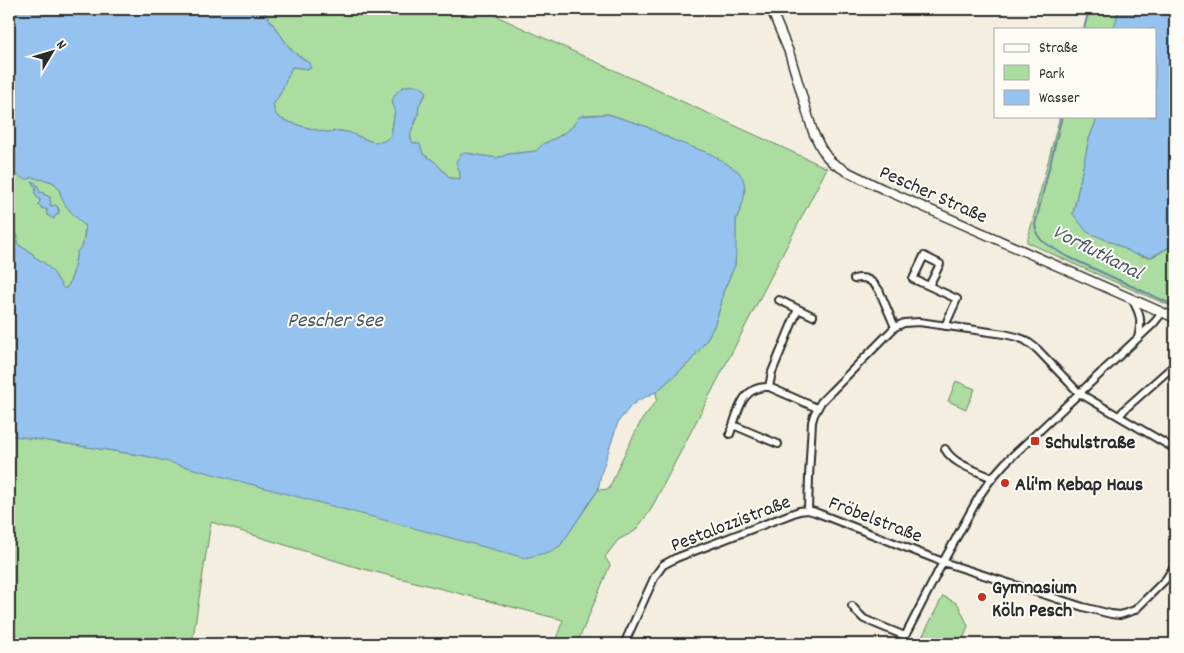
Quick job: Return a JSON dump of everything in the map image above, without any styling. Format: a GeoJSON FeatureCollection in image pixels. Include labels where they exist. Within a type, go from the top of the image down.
{"type":"FeatureCollection","features":[{"type":"Feature","properties":{"kind":"street","name":"Pescher Straße"},"geometry":{"type":"LineString","coordinates":[[771,9],[789,52],[814,132],[821,148],[833,163],[884,189],[1175,318]]}},
{"type":"Feature","properties":{"kind":"street"},"geometry":{"type":"LineString","coordinates":[[929,286],[940,264],[924,256],[913,279],[957,299],[945,326]]}},
{"type":"Feature","properties":{"kind":"street"},"geometry":{"type":"LineString","coordinates":[[854,279],[860,277],[869,279],[875,284],[895,327],[904,323],[919,322],[1004,334],[1026,340],[1080,393],[1175,449]]}},
{"type":"Feature","properties":{"kind":"street"},"geometry":{"type":"LineString","coordinates":[[1132,299],[1139,311],[1140,327],[1138,338]]}},
{"type":"Feature","properties":{"kind":"street"},"geometry":{"type":"LineString","coordinates":[[779,300],[813,316]]}},
{"type":"Feature","properties":{"kind":"street"},"geometry":{"type":"LineString","coordinates":[[769,387],[772,372],[798,309]]}},
{"type":"Feature","properties":{"kind":"street"},"geometry":{"type":"LineString","coordinates":[[901,644],[981,492],[992,478],[1005,463],[1158,320],[1162,313]]}},
{"type":"Feature","properties":{"kind":"street","name":"Fröbelstraße"},"geometry":{"type":"LineString","coordinates":[[895,327],[817,408],[812,422],[808,510],[943,562],[1083,607],[1111,614],[1120,615],[1134,610],[1166,579],[1175,565]]}},
{"type":"Feature","properties":{"kind":"street"},"geometry":{"type":"LineString","coordinates":[[1119,416],[1171,368],[1175,367]]}},
{"type":"Feature","properties":{"kind":"street"},"geometry":{"type":"LineString","coordinates":[[730,434],[743,398],[748,392],[762,387],[769,387],[817,408]]}},
{"type":"Feature","properties":{"kind":"street"},"geometry":{"type":"LineString","coordinates":[[733,425],[778,444]]}},
{"type":"Feature","properties":{"kind":"street"},"geometry":{"type":"LineString","coordinates":[[945,449],[956,462],[992,478]]}},
{"type":"Feature","properties":{"kind":"street","name":"Pestalozzistraße"},"geometry":{"type":"LineString","coordinates":[[624,644],[655,576],[663,566],[676,558],[800,511],[808,510]]}},
{"type":"Feature","properties":{"kind":"street"},"geometry":{"type":"LineString","coordinates":[[852,606],[864,619],[906,636]]}},
{"type":"Feature","properties":{"kind":"green space"},"geometry":{"type":"Polygon","coordinates":[[[262,9],[481,9],[827,168],[650,511],[635,531],[618,540],[605,557],[610,565],[577,644],[554,644],[563,620],[356,567],[211,522],[192,644],[9,644],[9,435],[146,456],[560,546],[598,490],[609,489],[641,421],[657,400],[656,392],[689,363],[706,341],[714,326],[723,292],[735,265],[736,220],[743,202],[673,140],[645,126],[608,114],[584,115],[571,128],[543,144],[536,151],[509,154],[497,158],[466,153],[457,162],[461,179],[450,178],[435,162],[413,144],[411,139],[410,132],[418,115],[419,104],[426,91],[420,86],[404,86],[392,101],[395,110],[393,134],[387,140],[381,142],[367,140],[347,132],[328,132],[311,129],[278,117],[273,105],[292,67],[308,69],[309,63],[292,51],[262,9]]]}},
{"type":"Feature","properties":{"kind":"green space"},"geometry":{"type":"Polygon","coordinates":[[[1089,9],[1119,9],[1114,28],[1084,28],[1089,9]]]}},
{"type":"Feature","properties":{"kind":"green space"},"geometry":{"type":"Polygon","coordinates":[[[1059,118],[1097,118],[1089,139],[1073,214],[1122,248],[1143,256],[1151,257],[1175,244],[1175,308],[1076,265],[1027,242],[1059,118]]]}},
{"type":"Feature","properties":{"kind":"green space"},"geometry":{"type":"Polygon","coordinates":[[[9,168],[30,179],[33,177],[47,180],[57,186],[66,206],[85,227],[83,245],[77,252],[73,273],[65,289],[48,266],[17,244],[18,236],[13,229],[9,217],[9,168]],[[32,182],[36,186],[35,193],[40,199],[41,208],[47,209],[47,215],[53,218],[59,213],[59,209],[57,206],[51,206],[50,197],[43,194],[43,192],[40,193],[38,186],[32,182]]]}},
{"type":"Feature","properties":{"kind":"green space"},"geometry":{"type":"Polygon","coordinates":[[[956,381],[975,389],[966,409],[948,401],[956,381]]]}},
{"type":"Feature","properties":{"kind":"green space"},"geometry":{"type":"Polygon","coordinates":[[[943,596],[958,604],[968,626],[964,637],[936,644],[922,637],[943,596]]]}},
{"type":"Feature","properties":{"kind":"water","name":"Pescher See"},"geometry":{"type":"Polygon","coordinates":[[[9,9],[262,9],[292,51],[309,63],[311,68],[292,67],[273,105],[278,117],[311,129],[328,132],[347,132],[367,140],[380,142],[386,140],[392,134],[395,110],[392,101],[397,92],[406,86],[420,86],[426,91],[419,105],[418,116],[411,133],[411,140],[413,143],[420,144],[423,154],[435,162],[450,178],[460,179],[456,162],[461,154],[497,158],[509,154],[536,151],[543,144],[571,128],[580,116],[608,114],[645,126],[673,140],[711,154],[738,171],[743,178],[745,189],[743,202],[736,220],[735,265],[723,292],[714,326],[706,341],[689,363],[656,392],[631,406],[618,422],[601,474],[598,490],[560,546],[549,552],[525,558],[146,456],[9,435],[9,217],[16,232],[17,244],[48,266],[65,289],[73,273],[77,252],[83,245],[85,230],[84,225],[65,204],[55,184],[33,177],[29,179],[22,178],[9,168],[9,9]]]}},
{"type":"Feature","properties":{"kind":"water"},"geometry":{"type":"Polygon","coordinates":[[[1119,9],[1175,9],[1175,244],[1151,257],[1134,254],[1087,232],[1073,214],[1089,139],[1097,118],[1156,118],[1156,28],[1114,28],[1119,9]]]}},
{"type":"Feature","properties":{"kind":"water"},"geometry":{"type":"Polygon","coordinates":[[[32,181],[38,186],[40,193],[43,192],[43,194],[50,197],[51,206],[57,206],[59,212],[54,219],[47,215],[47,209],[43,209],[38,204],[40,199],[38,199],[35,193],[36,187],[32,181]]]}},
{"type":"Feature","properties":{"kind":"waterway","name":"Vorflutkanal"},"geometry":{"type":"LineString","coordinates":[[1084,28],[1089,9]]}},
{"type":"Feature","properties":{"kind":"waterway","name":"Vorflutkanal"},"geometry":{"type":"LineString","coordinates":[[1062,118],[1035,225],[1037,234],[1042,241],[1064,255],[1175,306]]}},
{"type":"Feature","properties":{"kind":"place","name":"Schulstraße"},"geometry":{"type":"Point","coordinates":[1035,441]}},
{"type":"Feature","properties":{"kind":"place","name":"Ali'm Kebap Haus"},"geometry":{"type":"Point","coordinates":[1005,483]}},
{"type":"Feature","properties":{"kind":"place","name":"Gymnasium Köln Pesch"},"geometry":{"type":"Point","coordinates":[982,597]}}]}
